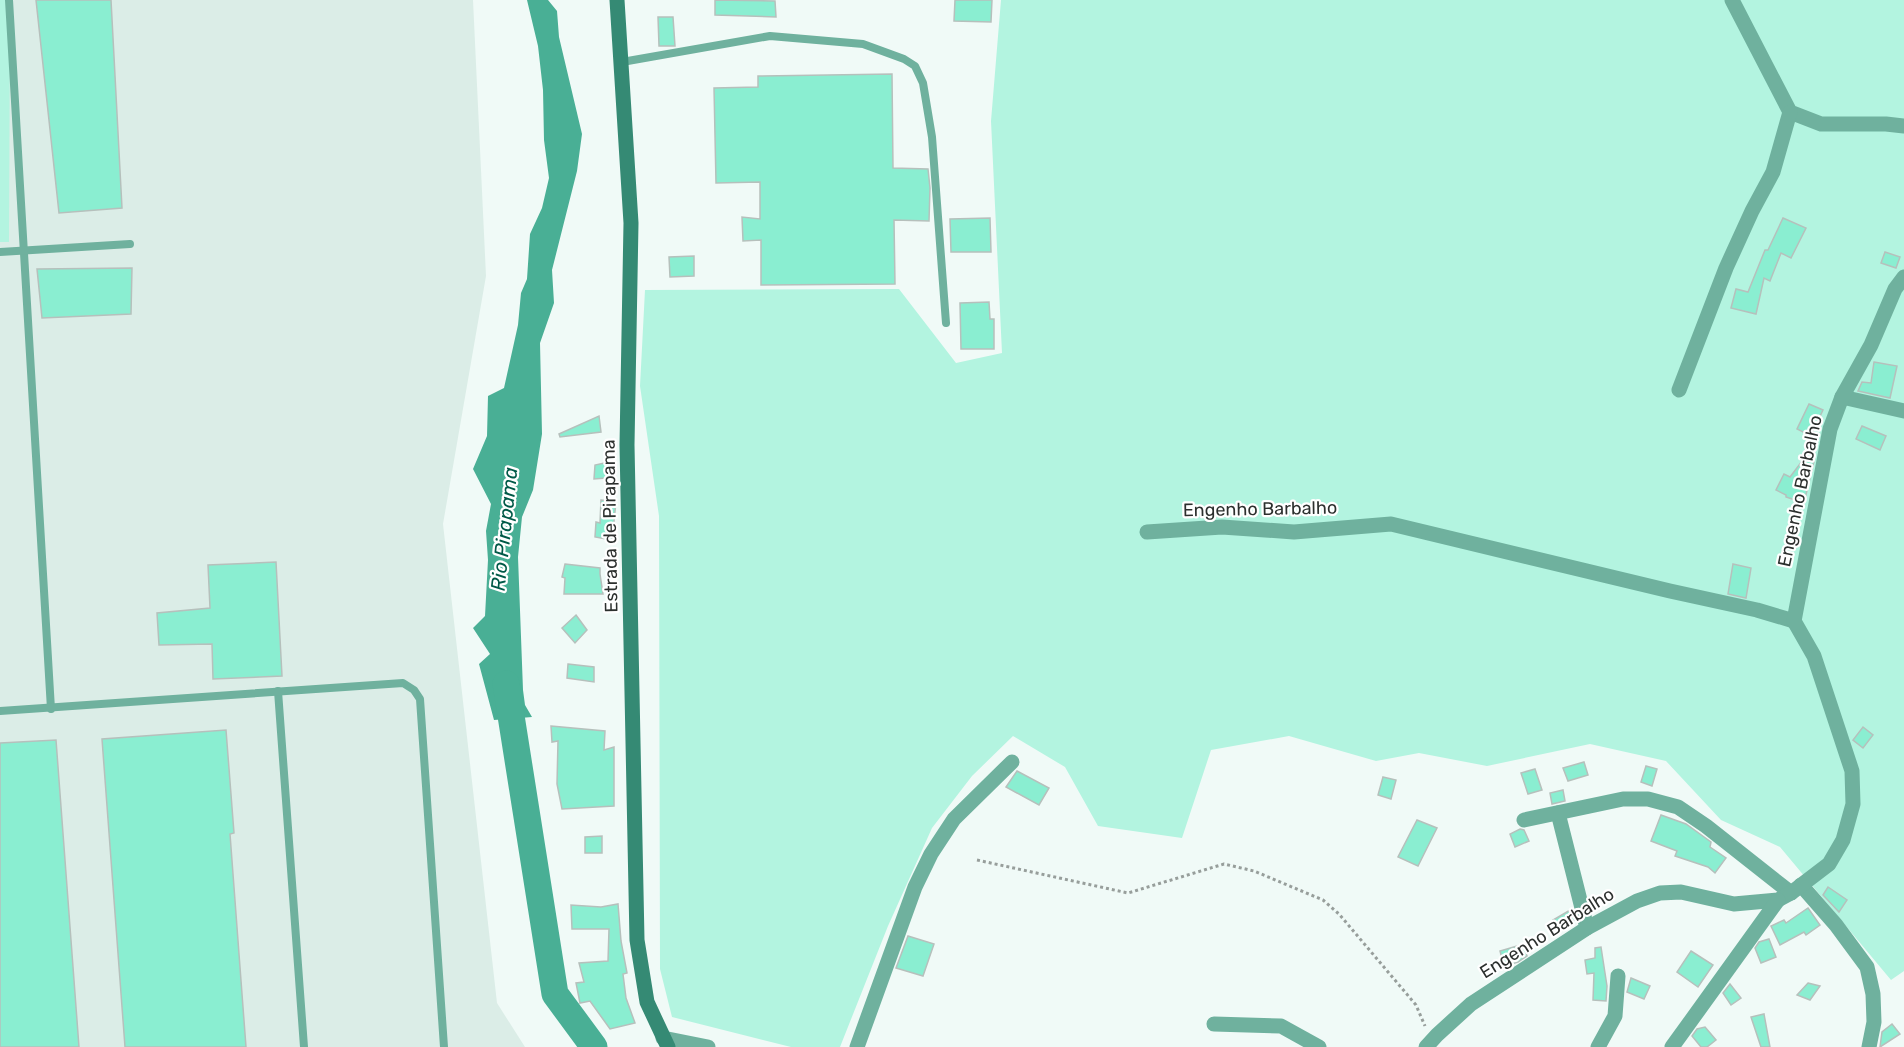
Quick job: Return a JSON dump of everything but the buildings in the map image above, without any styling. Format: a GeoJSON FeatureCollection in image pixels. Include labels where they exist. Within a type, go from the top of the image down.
{"type":"FeatureCollection","features":[{"type":"Feature","properties":{"kind":"main road","name":"Estrada de Pirapama"},"geometry":{"type":"LineString","coordinates":[[617,0],[631,223],[627,445],[637,940],[647,1002],[665,1042]]}},
{"type":"Feature","properties":{"kind":"street"},"geometry":{"type":"LineString","coordinates":[[1732,0],[1790,112],[1821,124],[1904,126]]}},
{"type":"Feature","properties":{"kind":"street"},"geometry":{"type":"LineString","coordinates":[[1679,390],[1726,268],[1773,172],[1790,112]]}},
{"type":"Feature","properties":{"kind":"street","name":"Engenho Barbalho"},"geometry":{"type":"LineString","coordinates":[[1147,532],[1222,526],[1294,532],[1391,524],[1757,610],[1794,621],[1830,429],[1842,397],[1871,345],[1895,289],[1904,277]]}},
{"type":"Feature","properties":{"kind":"street"},"geometry":{"type":"LineString","coordinates":[[1842,397],[1904,411]]}},
{"type":"Feature","properties":{"kind":"street"},"geometry":{"type":"LineString","coordinates":[[1672,1047],[1790,892],[1829,864],[1844,840],[1852,804],[1852,771],[1814,656],[1794,621]]}},
{"type":"Feature","properties":{"kind":"street"},"geometry":{"type":"LineString","coordinates":[[857,1047],[915,887],[931,854],[954,819],[1012,762]]}},
{"type":"Feature","properties":{"kind":"street"},"geometry":{"type":"LineString","coordinates":[[1524,820],[1623,799],[1648,800],[1678,807],[1836,925],[1867,967],[1873,994],[1874,1022],[1869,1047]]}},
{"type":"Feature","properties":{"kind":"street"},"geometry":{"type":"LineString","coordinates":[[1558,813],[1587,928]]}},
{"type":"Feature","properties":{"kind":"street","name":"Engenho Barbalho"},"geometry":{"type":"LineString","coordinates":[[1429,1044],[1471,1004],[1587,928],[1636,901],[1660,893],[1681,892],[1734,904],[1790,892]]}},
{"type":"Feature","properties":{"kind":"street"},"geometry":{"type":"LineString","coordinates":[[1598,1047],[1615,1016],[1618,976]]}},
{"type":"Feature","properties":{"kind":"street"},"geometry":{"type":"LineString","coordinates":[[1214,1024],[1281,1026],[1319,1047]]}},
{"type":"Feature","properties":{"kind":"street"},"geometry":{"type":"LineString","coordinates":[[665,1042],[708,1047]]}},
{"type":"Feature","properties":{"kind":"lane"},"geometry":{"type":"LineString","coordinates":[[9,0],[51,709]]}},
{"type":"Feature","properties":{"kind":"lane"},"geometry":{"type":"LineString","coordinates":[[622,62],[770,36],[863,44],[904,58],[915,66],[923,83],[932,137],[946,323]]}},
{"type":"Feature","properties":{"kind":"lane"},"geometry":{"type":"LineString","coordinates":[[0,252],[130,244]]}},
{"type":"Feature","properties":{"kind":"lane"},"geometry":{"type":"LineString","coordinates":[[0,711],[403,683],[414,690],[420,699],[444,1047]]}},
{"type":"Feature","properties":{"kind":"lane"},"geometry":{"type":"LineString","coordinates":[[279,691],[304,1047]]}},
{"type":"Feature","properties":{"kind":"path"},"geometry":{"type":"LineString","coordinates":[[976,860],[1128,893],[1224,864],[1254,871],[1323,900],[1339,914],[1416,1005],[1429,1044]]}},
{"type":"Feature","properties":{"kind":"shaded area"},"geometry":{"type":"Polygon","coordinates":[[[0,0],[473,0],[486,276],[443,524],[497,1003],[525,1047],[0,1047],[0,0]]]}},
{"type":"Feature","properties":{"kind":"shaded area"},"geometry":{"type":"Polygon","coordinates":[[[0,0],[8,0],[10,16],[9,242],[0,242],[0,0]]]}},
{"type":"Feature","properties":{"kind":"shaded area"},"geometry":{"type":"Polygon","coordinates":[[[1001,0],[1904,0],[1904,971],[1891,980],[1780,847],[1721,820],[1666,761],[1590,744],[1487,766],[1419,753],[1376,761],[1289,736],[1211,750],[1182,838],[1098,826],[1065,767],[1013,736],[972,776],[932,828],[888,926],[840,1047],[791,1047],[672,1017],[660,969],[659,516],[640,386],[645,290],[899,289],[956,363],[1002,353],[991,121],[1001,0]]]}},
{"type":"Feature","properties":{"kind":"water"},"geometry":{"type":"Polygon","coordinates":[[[527,0],[548,0],[557,11],[559,37],[582,134],[577,171],[552,270],[554,303],[540,343],[542,434],[533,490],[522,517],[518,557],[523,690],[525,705],[532,717],[494,720],[479,664],[490,654],[473,628],[485,616],[488,560],[486,531],[491,504],[473,469],[487,436],[488,396],[504,388],[518,325],[521,293],[527,279],[530,234],[542,208],[549,178],[544,140],[543,90],[538,46],[527,0]]]}},
{"type":"Feature","properties":{"kind":"waterway","name":"Rio Pirapama"},"geometry":{"type":"LineString","coordinates":[[506,684],[555,994],[594,1047]]}}]}
